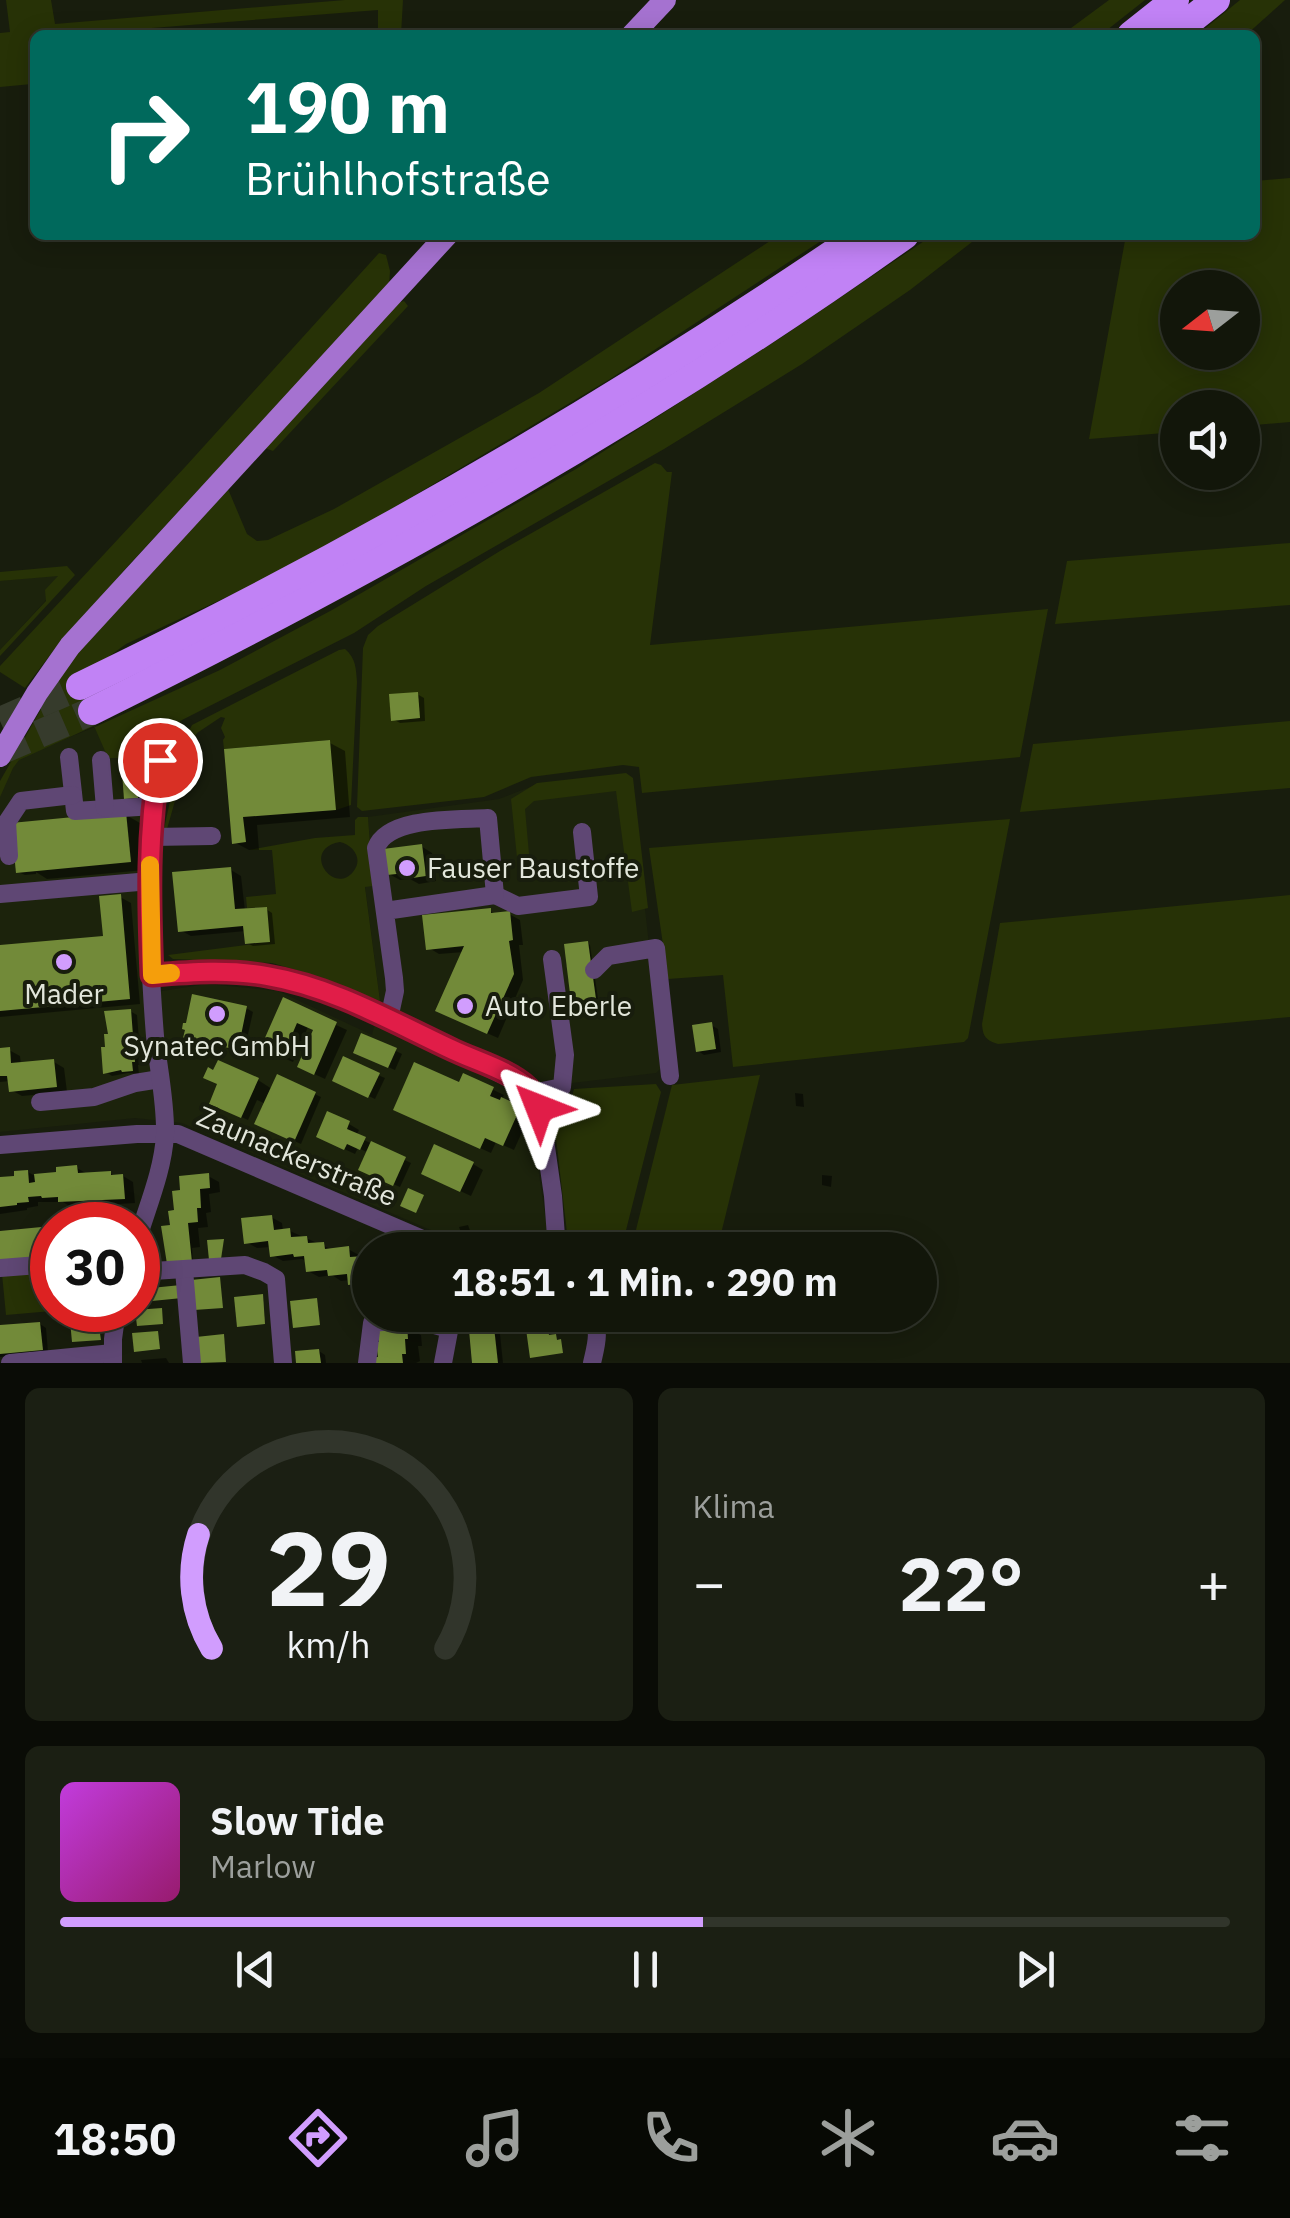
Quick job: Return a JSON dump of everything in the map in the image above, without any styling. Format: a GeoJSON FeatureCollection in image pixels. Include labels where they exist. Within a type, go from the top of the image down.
{"type":"FeatureCollection","features":[{"type":"Feature","properties":{"kind":"highway"},"geometry":{"type":"LineString","coordinates":[[1137,30],[1175,0]]}},
{"type":"Feature","properties":{"kind":"highway"},"geometry":{"type":"LineString","coordinates":[[1178,30],[1216,0]]}},
{"type":"Feature","properties":{"kind":"highway"},"geometry":{"type":"LineString","coordinates":[[852,240],[668,362],[477,478],[86,698],[344,582],[514,486],[739,348],[898,240]]}},
{"type":"Feature","properties":{"kind":"main road"},"geometry":{"type":"LineString","coordinates":[[637,30],[665,0]]}},
{"type":"Feature","properties":{"kind":"main road"},"geometry":{"type":"LineString","coordinates":[[0,756],[70,646],[442,240]]}},
{"type":"Feature","properties":{"kind":"street"},"geometry":{"type":"LineString","coordinates":[[69,757],[75,811],[154,806]]}},
{"type":"Feature","properties":{"kind":"street"},"geometry":{"type":"LineString","coordinates":[[101,760],[105,808]]}},
{"type":"Feature","properties":{"kind":"street"},"geometry":{"type":"LineString","coordinates":[[149,1202],[165,1133],[152,975],[150,881],[160,760]]}},
{"type":"Feature","properties":{"kind":"street"},"geometry":{"type":"LineString","coordinates":[[9,856],[7,822],[21,801],[73,795]]}},
{"type":"Feature","properties":{"kind":"street"},"geometry":{"type":"LineString","coordinates":[[389,1019],[395,991],[376,848],[380,839],[398,827],[488,818],[495,894]]}},
{"type":"Feature","properties":{"kind":"street"},"geometry":{"type":"LineString","coordinates":[[385,911],[495,894],[518,906],[589,896],[582,832]]}},
{"type":"Feature","properties":{"kind":"street"},"geometry":{"type":"LineString","coordinates":[[152,836],[212,836]]}},
{"type":"Feature","properties":{"kind":"street"},"geometry":{"type":"LineString","coordinates":[[0,894],[150,881]]}},
{"type":"Feature","properties":{"kind":"street"},"geometry":{"type":"LineString","coordinates":[[594,970],[608,956],[656,948],[670,1076]]}},
{"type":"Feature","properties":{"kind":"street"},"geometry":{"type":"LineString","coordinates":[[532,1093],[562,1087],[564,1055],[552,959]]}},
{"type":"Feature","properties":{"kind":"street"},"geometry":{"type":"LineString","coordinates":[[152,975],[207,972],[268,976],[322,991],[389,1019],[526,1087],[542,1119],[556,1232]]}},
{"type":"Feature","properties":{"kind":"street"},"geometry":{"type":"LineString","coordinates":[[40,1102],[94,1097],[135,1083],[160,1080]]}},
{"type":"Feature","properties":{"kind":"street","name":"Zaunackerstraße"},"geometry":{"type":"LineString","coordinates":[[0,1145],[165,1133],[190,1137],[407,1232]]}},
{"type":"Feature","properties":{"kind":"street"},"geometry":{"type":"LineString","coordinates":[[160,1271],[245,1265],[276,1279],[283,1363]]}},
{"type":"Feature","properties":{"kind":"street"},"geometry":{"type":"LineString","coordinates":[[0,1268],[30,1266]]}},
{"type":"Feature","properties":{"kind":"street"},"geometry":{"type":"LineString","coordinates":[[184,1270],[192,1363]]}},
{"type":"Feature","properties":{"kind":"street"},"geometry":{"type":"LineString","coordinates":[[10,1363],[113,1358],[115,1332]]}},
{"type":"Feature","properties":{"kind":"street"},"geometry":{"type":"LineString","coordinates":[[367,1363],[371,1332]]}},
{"type":"Feature","properties":{"kind":"street"},"geometry":{"type":"LineString","coordinates":[[443,1363],[449,1332]]}},
{"type":"Feature","properties":{"kind":"street"},"geometry":{"type":"LineString","coordinates":[[592,1363],[593,1332]]}},
{"type":"Feature","properties":{"kind":"shaded area"},"geometry":{"type":"Polygon","coordinates":[[[60,575],[46,600],[0,650],[0,581],[60,575]]]}},
{"type":"Feature","properties":{"kind":"shaded area"},"geometry":{"type":"Polygon","coordinates":[[[182,720],[172,791],[143,799],[143,994],[207,984],[278,991],[372,1035],[380,1001],[365,886],[373,886],[368,817],[499,799],[538,784],[630,779],[663,1066],[656,1073],[547,1086],[534,1078],[521,1097],[532,1125],[547,1232],[435,1232],[182,1123],[135,1118],[0,1132],[0,791],[13,760],[95,727],[108,758],[119,758],[182,720]]]}},
{"type":"Feature","properties":{"kind":"green space"},"geometry":{"type":"Polygon","coordinates":[[[6,0],[51,0],[55,24],[345,0],[403,0],[401,30],[378,30],[378,10],[127,30],[30,30],[30,84],[0,87],[0,33],[10,32],[6,0]]]}},
{"type":"Feature","properties":{"kind":"green space"},"geometry":{"type":"Polygon","coordinates":[[[1109,0],[1145,0],[1107,30],[1068,30],[1109,0]]]}},
{"type":"Feature","properties":{"kind":"green space"},"geometry":{"type":"Polygon","coordinates":[[[1240,0],[1285,0],[1252,30],[1203,30],[1240,0]]]}},
{"type":"Feature","properties":{"kind":"green space"},"geometry":{"type":"Polygon","coordinates":[[[1290,178],[1290,422],[1260,425],[1260,390],[1160,390],[1160,433],[1089,439],[1125,240],[1260,240],[1260,181],[1290,178]]]}},
{"type":"Feature","properties":{"kind":"green space"},"geometry":{"type":"Polygon","coordinates":[[[771,240],[822,240],[610,379],[358,529],[261,581],[126,644],[72,677],[95,727],[220,670],[332,610],[576,469],[926,240],[975,240],[802,364],[664,449],[426,586],[354,633],[182,720],[120,758],[108,758],[94,726],[19,760],[0,797],[0,781],[71,660],[228,489],[247,534],[257,541],[268,540],[334,509],[539,393],[771,240]]]}},
{"type":"Feature","properties":{"kind":"green space"},"geometry":{"type":"Polygon","coordinates":[[[379,253],[386,255],[389,285],[127,567],[25,688],[0,672],[0,666],[379,253]]]}},
{"type":"Feature","properties":{"kind":"green space"},"geometry":{"type":"Polygon","coordinates":[[[404,301],[408,306],[273,451],[265,448],[397,303],[404,301]]]}},
{"type":"Feature","properties":{"kind":"green space"},"geometry":{"type":"Polygon","coordinates":[[[655,463],[672,472],[650,645],[1048,609],[1020,757],[642,793],[639,767],[623,765],[531,777],[484,797],[362,811],[357,807],[363,648],[368,635],[500,551],[655,463]]]}},
{"type":"Feature","properties":{"kind":"green space"},"geometry":{"type":"Polygon","coordinates":[[[1290,543],[1290,605],[1055,624],[1067,561],[1290,543]]]}},
{"type":"Feature","properties":{"kind":"green space"},"geometry":{"type":"Polygon","coordinates":[[[67,566],[75,575],[0,656],[0,650],[46,601],[45,590],[58,576],[0,581],[0,572],[67,566]]]}},
{"type":"Feature","properties":{"kind":"green space"},"geometry":{"type":"Polygon","coordinates":[[[345,649],[356,668],[357,682],[351,805],[336,810],[330,740],[224,749],[221,728],[225,718],[221,717],[192,741],[164,829],[182,745],[192,725],[345,649]]]}},
{"type":"Feature","properties":{"kind":"green space"},"geometry":{"type":"Polygon","coordinates":[[[1290,721],[1290,788],[1020,812],[1033,744],[1290,721]]]}},
{"type":"Feature","properties":{"kind":"green space"},"geometry":{"type":"Polygon","coordinates":[[[626,773],[633,778],[648,908],[632,912],[616,791],[534,801],[525,809],[530,865],[518,867],[511,799],[537,783],[626,773]]]}},
{"type":"Feature","properties":{"kind":"green space"},"geometry":{"type":"Polygon","coordinates":[[[368,817],[373,886],[365,887],[380,1001],[272,963],[173,959],[168,955],[269,942],[267,907],[247,908],[246,897],[276,894],[272,850],[249,850],[355,835],[355,820],[368,817]],[[345,844],[328,846],[322,853],[324,869],[337,878],[345,878],[356,867],[356,853],[345,844]]]}},
{"type":"Feature","properties":{"kind":"green space"},"geometry":{"type":"Polygon","coordinates":[[[1010,819],[968,1038],[964,1042],[733,1067],[723,975],[668,979],[649,848],[1010,819]]]}},
{"type":"Feature","properties":{"kind":"green space"},"geometry":{"type":"Polygon","coordinates":[[[1290,895],[1290,1017],[998,1044],[984,1035],[982,1024],[1000,923],[1290,895]]]}},
{"type":"Feature","properties":{"kind":"green space"},"geometry":{"type":"Polygon","coordinates":[[[760,1075],[721,1232],[635,1232],[672,1085],[760,1075]]]}},
{"type":"Feature","properties":{"kind":"green space"},"geometry":{"type":"Polygon","coordinates":[[[656,1084],[661,1092],[626,1232],[567,1232],[554,1121],[545,1099],[564,1094],[571,1100],[574,1089],[656,1084]]]}},
{"type":"Feature","properties":{"kind":"green space"},"geometry":{"type":"Polygon","coordinates":[[[30,1272],[30,1313],[6,1315],[2,1274],[30,1272]]]}},
{"type":"Feature","properties":{"kind":"building"},"geometry":{"type":"Polygon","coordinates":[[[418,692],[420,718],[391,721],[389,694],[418,692]]]}},
{"type":"Feature","properties":{"kind":"building"},"geometry":{"type":"Polygon","coordinates":[[[330,740],[336,810],[243,817],[246,842],[232,844],[224,749],[330,740]]]}},
{"type":"Feature","properties":{"kind":"building"},"geometry":{"type":"Polygon","coordinates":[[[135,758],[138,798],[124,799],[121,759],[135,758]]]}},
{"type":"Feature","properties":{"kind":"building"},"geometry":{"type":"Polygon","coordinates":[[[126,812],[131,862],[16,873],[11,823],[126,812]]]}},
{"type":"Feature","properties":{"kind":"building"},"geometry":{"type":"Polygon","coordinates":[[[422,844],[426,876],[406,879],[406,873],[387,875],[383,849],[422,844]]]}},
{"type":"Feature","properties":{"kind":"building"},"geometry":{"type":"Polygon","coordinates":[[[231,867],[235,909],[267,907],[270,942],[245,944],[243,926],[178,932],[172,872],[231,867]]]}},
{"type":"Feature","properties":{"kind":"building","name":"Mader"},"geometry":{"type":"Polygon","coordinates":[[[121,894],[130,999],[0,1011],[0,945],[103,936],[99,896],[121,894]]]}},
{"type":"Feature","properties":{"kind":"building"},"geometry":{"type":"Polygon","coordinates":[[[491,908],[491,913],[510,911],[514,974],[487,1034],[435,1011],[464,946],[426,950],[422,915],[491,908]]]}},
{"type":"Feature","properties":{"kind":"building"},"geometry":{"type":"Polygon","coordinates":[[[588,941],[596,999],[571,1002],[564,944],[588,941]]]}},
{"type":"Feature","properties":{"kind":"building","name":"Synatec GmbH"},"geometry":{"type":"Polygon","coordinates":[[[192,994],[247,1006],[238,1050],[183,1038],[183,1023],[192,994]]]}},
{"type":"Feature","properties":{"kind":"building"},"geometry":{"type":"Polygon","coordinates":[[[283,997],[337,1022],[314,1075],[297,1067],[313,1030],[297,1023],[282,1058],[260,1049],[283,997]]]}},
{"type":"Feature","properties":{"kind":"building"},"geometry":{"type":"Polygon","coordinates":[[[131,1009],[133,1071],[103,1074],[101,1047],[105,1047],[104,1034],[108,1034],[104,1011],[131,1009]]]}},
{"type":"Feature","properties":{"kind":"building"},"geometry":{"type":"Polygon","coordinates":[[[712,1022],[716,1049],[696,1052],[692,1025],[712,1022]]]}},
{"type":"Feature","properties":{"kind":"building"},"geometry":{"type":"Polygon","coordinates":[[[361,1033],[397,1048],[388,1068],[353,1053],[361,1033]]]}},
{"type":"Feature","properties":{"kind":"building"},"geometry":{"type":"Polygon","coordinates":[[[10,1047],[11,1063],[54,1059],[57,1087],[9,1092],[7,1076],[0,1076],[0,1048],[10,1047]]]}},
{"type":"Feature","properties":{"kind":"building"},"geometry":{"type":"Polygon","coordinates":[[[343,1056],[380,1073],[368,1098],[332,1081],[343,1056]]]}},
{"type":"Feature","properties":{"kind":"building"},"geometry":{"type":"Polygon","coordinates":[[[218,1060],[259,1078],[241,1118],[209,1104],[217,1084],[203,1078],[208,1067],[213,1070],[218,1060]]]}},
{"type":"Feature","properties":{"kind":"building"},"geometry":{"type":"Polygon","coordinates":[[[414,1062],[459,1082],[463,1073],[494,1087],[490,1096],[521,1106],[503,1146],[485,1138],[480,1149],[393,1110],[414,1062]]]}},
{"type":"Feature","properties":{"kind":"building"},"geometry":{"type":"Polygon","coordinates":[[[277,1074],[316,1092],[294,1142],[254,1124],[277,1074]]]}},
{"type":"Feature","properties":{"kind":"building"},"geometry":{"type":"Polygon","coordinates":[[[327,1111],[350,1121],[347,1129],[366,1137],[360,1150],[347,1144],[344,1150],[316,1137],[327,1111]]]}},
{"type":"Feature","properties":{"kind":"building"},"geometry":{"type":"Polygon","coordinates":[[[371,1141],[406,1157],[393,1186],[358,1170],[371,1141]]]}},
{"type":"Feature","properties":{"kind":"building"},"geometry":{"type":"Polygon","coordinates":[[[434,1144],[474,1162],[460,1192],[421,1174],[434,1144]]]}},
{"type":"Feature","properties":{"kind":"building"},"geometry":{"type":"Polygon","coordinates":[[[77,1165],[78,1173],[123,1174],[125,1199],[58,1202],[58,1197],[41,1196],[0,1207],[0,1177],[28,1170],[29,1183],[35,1182],[34,1174],[56,1172],[56,1167],[77,1165]]]}},
{"type":"Feature","properties":{"kind":"building"},"geometry":{"type":"Polygon","coordinates":[[[209,1173],[210,1188],[200,1189],[198,1222],[188,1223],[192,1262],[167,1264],[161,1226],[170,1225],[168,1211],[174,1210],[172,1191],[180,1190],[179,1176],[209,1173]]]}},
{"type":"Feature","properties":{"kind":"building"},"geometry":{"type":"Polygon","coordinates":[[[408,1188],[424,1195],[416,1213],[400,1206],[408,1188]]]}},
{"type":"Feature","properties":{"kind":"building"},"geometry":{"type":"Polygon","coordinates":[[[272,1215],[274,1230],[290,1228],[291,1237],[307,1236],[308,1243],[324,1242],[325,1249],[349,1246],[352,1284],[348,1285],[347,1274],[328,1276],[327,1270],[306,1272],[304,1256],[270,1257],[268,1241],[244,1244],[241,1218],[272,1215]]]}},
{"type":"Feature","properties":{"kind":"building"},"geometry":{"type":"Polygon","coordinates":[[[30,1228],[30,1257],[0,1260],[0,1231],[30,1228]]]}},
{"type":"Feature","properties":{"kind":"building"},"geometry":{"type":"Polygon","coordinates":[[[224,1239],[221,1259],[209,1260],[207,1240],[224,1239]]]}},
{"type":"Feature","properties":{"kind":"building"},"geometry":{"type":"Polygon","coordinates":[[[220,1277],[223,1308],[194,1310],[191,1280],[220,1277]]]}},
{"type":"Feature","properties":{"kind":"building"},"geometry":{"type":"Polygon","coordinates":[[[181,1285],[182,1298],[160,1300],[160,1287],[181,1285]]]}},
{"type":"Feature","properties":{"kind":"building"},"geometry":{"type":"Polygon","coordinates":[[[263,1294],[265,1324],[237,1327],[234,1297],[263,1294]]]}},
{"type":"Feature","properties":{"kind":"building"},"geometry":{"type":"Polygon","coordinates":[[[317,1298],[320,1325],[293,1328],[290,1301],[317,1298]]]}},
{"type":"Feature","properties":{"kind":"building"},"geometry":{"type":"Polygon","coordinates":[[[30,1323],[30,1332],[41,1332],[43,1350],[0,1354],[0,1325],[30,1323]]]}},
{"type":"Feature","properties":{"kind":"building"},"geometry":{"type":"Polygon","coordinates":[[[71,1332],[100,1332],[101,1340],[72,1342],[71,1332]]]}},
{"type":"Feature","properties":{"kind":"building"},"geometry":{"type":"Polygon","coordinates":[[[158,1332],[160,1349],[134,1352],[132,1333],[158,1332]]]}},
{"type":"Feature","properties":{"kind":"building"},"geometry":{"type":"Polygon","coordinates":[[[378,1332],[408,1332],[403,1363],[374,1363],[378,1332]]]}},
{"type":"Feature","properties":{"kind":"building"},"geometry":{"type":"Polygon","coordinates":[[[469,1332],[495,1332],[498,1363],[472,1363],[469,1332]]]}},
{"type":"Feature","properties":{"kind":"building"},"geometry":{"type":"Polygon","coordinates":[[[526,1332],[548,1332],[561,1339],[563,1353],[530,1358],[526,1332]]]}},
{"type":"Feature","properties":{"kind":"building"},"geometry":{"type":"Polygon","coordinates":[[[224,1334],[226,1362],[198,1363],[196,1337],[224,1334]]]}},
{"type":"Feature","properties":{"kind":"building"},"geometry":{"type":"Polygon","coordinates":[[[319,1349],[321,1363],[296,1363],[295,1351],[319,1349]]]}},
{"type":"Feature","properties":{"kind":"tunnel"},"geometry":{"type":"LineString","coordinates":[[0,721],[80,686]]}},
{"type":"Feature","properties":{"kind":"tunnel"},"geometry":{"type":"LineString","coordinates":[[0,751],[92,711]]}},
{"type":"Feature","properties":{"kind":"slow traffic"},"geometry":{"type":"LineString","coordinates":[[150,865],[152,975],[171,973]]}},
{"type":"Feature","properties":{"kind":"place","name":"Fauser Baustoffe"},"geometry":{"type":"Point","coordinates":[407,868]}},
{"type":"Feature","properties":{"kind":"place","name":"Mader"},"geometry":{"type":"Point","coordinates":[64,962]}},
{"type":"Feature","properties":{"kind":"place","name":"Auto Eberle"},"geometry":{"type":"Point","coordinates":[465,1006]}},
{"type":"Feature","properties":{"kind":"place","name":"Synatec GmbH"},"geometry":{"type":"Point","coordinates":[217,1014]}},
{"type":"Feature","properties":{"kind":"route"},"geometry":{"type":"LineString","coordinates":[[160,760],[150,857],[152,975],[247,973],[322,991],[505,1074],[532,1093],[539,1108]]}}]}
